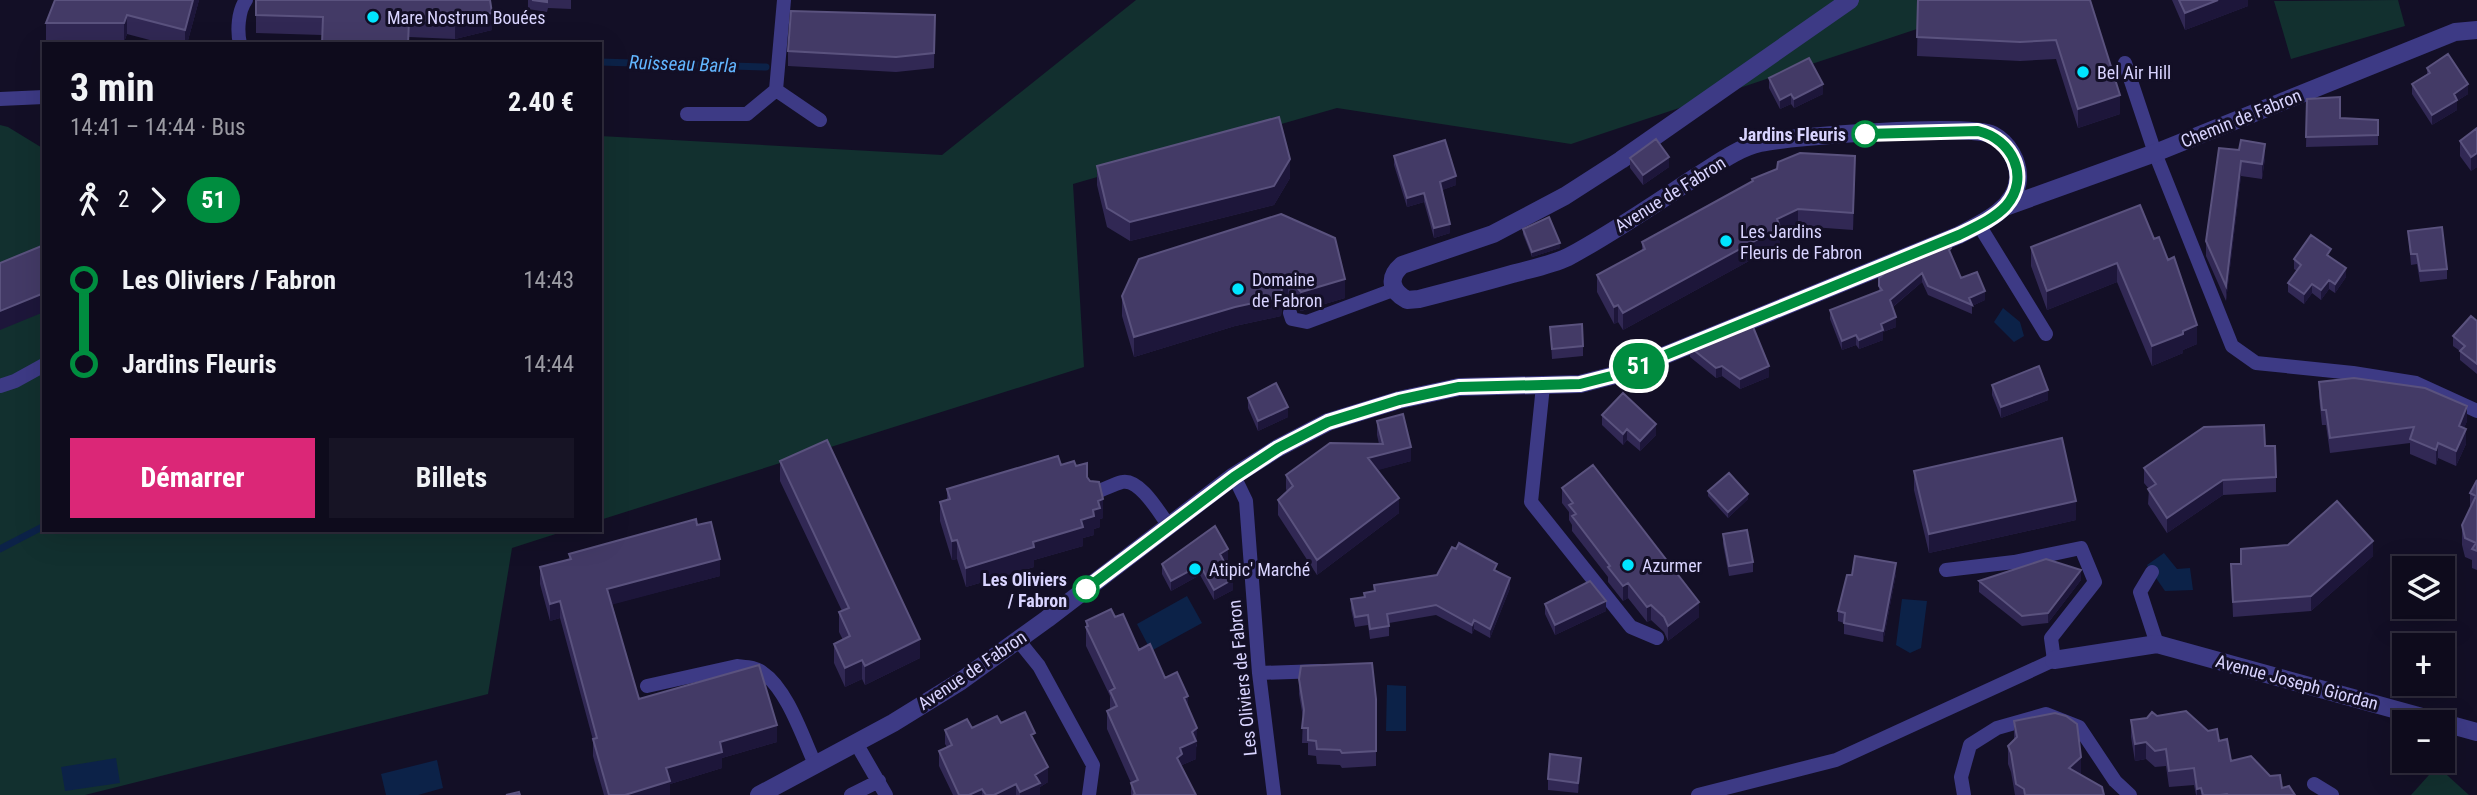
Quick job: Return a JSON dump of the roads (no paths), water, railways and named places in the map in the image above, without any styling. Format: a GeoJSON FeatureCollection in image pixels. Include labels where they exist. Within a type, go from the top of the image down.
{"type":"FeatureCollection","features":[{"type":"Feature","properties":{"kind":"street"},"geometry":{"type":"LineString","coordinates":[[1393,290],[1394,272],[1402,265],[1493,234],[1565,196],[1850,0]]}},
{"type":"Feature","properties":{"kind":"street","name":"Chemin de Fabron"},"geometry":{"type":"LineString","coordinates":[[2005,207],[2155,153],[2455,32],[2477,30]]}},
{"type":"Feature","properties":{"kind":"street","name":"Avenue de Fabron"},"geometry":{"type":"LineString","coordinates":[[759,795],[893,723],[961,681],[1234,477],[1278,448],[1328,422],[1399,400],[1459,387],[1580,384],[1619,374],[1979,225],[2005,207],[2015,191],[2018,170],[2013,155],[1992,134],[1978,131],[1800,136],[1757,144],[1723,160],[1566,258],[1419,299],[1407,300],[1393,290]]}},
{"type":"Feature","properties":{"kind":"street"},"geometry":{"type":"LineString","coordinates":[[2054,660],[2157,644]]}},
{"type":"Feature","properties":{"kind":"street","name":"Avenue Joseph Giordan"},"geometry":{"type":"LineString","coordinates":[[2157,644],[2477,732]]}},
{"type":"Feature","properties":{"kind":"lane"},"geometry":{"type":"LineString","coordinates":[[240,42],[242,6],[246,0]]}},
{"type":"Feature","properties":{"kind":"lane"},"geometry":{"type":"LineString","coordinates":[[687,114],[747,114],[776,90],[784,0]]}},
{"type":"Feature","properties":{"kind":"lane"},"geometry":{"type":"LineString","coordinates":[[2125,63],[2155,153],[2232,346],[2256,363],[2353,373],[2416,383],[2477,411]]}},
{"type":"Feature","properties":{"kind":"lane"},"geometry":{"type":"LineString","coordinates":[[776,90],[820,120]]}},
{"type":"Feature","properties":{"kind":"lane"},"geometry":{"type":"LineString","coordinates":[[0,99],[42,97]]}},
{"type":"Feature","properties":{"kind":"lane"},"geometry":{"type":"LineString","coordinates":[[1979,225],[2046,334]]}},
{"type":"Feature","properties":{"kind":"lane"},"geometry":{"type":"LineString","coordinates":[[1290,313],[1292,319],[1307,322],[1393,290]]}},
{"type":"Feature","properties":{"kind":"lane"},"geometry":{"type":"LineString","coordinates":[[0,386],[42,366]]}},
{"type":"Feature","properties":{"kind":"lane"},"geometry":{"type":"LineString","coordinates":[[1543,386],[1531,502],[1632,627],[1657,638]]}},
{"type":"Feature","properties":{"kind":"lane","name":"Les Oliviers de Fabron"},"geometry":{"type":"LineString","coordinates":[[1234,477],[1246,501],[1259,673],[1274,795]]}},
{"type":"Feature","properties":{"kind":"lane"},"geometry":{"type":"LineString","coordinates":[[1096,492],[1123,482],[1133,484],[1146,495],[1169,526]]}},
{"type":"Feature","properties":{"kind":"lane"},"geometry":{"type":"LineString","coordinates":[[1698,795],[1836,760],[2054,660],[2051,638],[2095,582],[2081,548],[2014,562],[1946,570]]}},
{"type":"Feature","properties":{"kind":"lane"},"geometry":{"type":"LineString","coordinates":[[2152,572],[2140,592],[2157,644]]}},
{"type":"Feature","properties":{"kind":"lane"},"geometry":{"type":"LineString","coordinates":[[1018,640],[1039,666],[1093,765],[1089,795]]}},
{"type":"Feature","properties":{"kind":"lane"},"geometry":{"type":"LineString","coordinates":[[647,686],[737,666],[751,667],[762,672],[782,695],[815,764]]}},
{"type":"Feature","properties":{"kind":"lane"},"geometry":{"type":"LineString","coordinates":[[1259,673],[1329,671]]}},
{"type":"Feature","properties":{"kind":"lane"},"geometry":{"type":"LineString","coordinates":[[1964,795],[1961,777],[1970,745],[1997,728],[2046,714],[2079,727],[2115,781],[2130,795]]}},
{"type":"Feature","properties":{"kind":"lane"},"geometry":{"type":"LineString","coordinates":[[856,743],[886,795]]}},
{"type":"Feature","properties":{"kind":"lane"},"geometry":{"type":"LineString","coordinates":[[851,795],[879,781]]}},
{"type":"Feature","properties":{"kind":"lane"},"geometry":{"type":"LineString","coordinates":[[2314,784],[2332,795]]}},
{"type":"Feature","properties":{"kind":"water"},"geometry":{"type":"Polygon","coordinates":[[[2003,308],[2020,322],[2024,336],[2014,342],[1994,322],[2003,308]]]}},
{"type":"Feature","properties":{"kind":"water"},"geometry":{"type":"Polygon","coordinates":[[[2164,553],[2177,569],[2190,568],[2193,590],[2165,591],[2147,565],[2164,553]]]}},
{"type":"Feature","properties":{"kind":"water"},"geometry":{"type":"Polygon","coordinates":[[[1187,596],[1202,623],[1151,651],[1137,624],[1187,596]]]}},
{"type":"Feature","properties":{"kind":"water"},"geometry":{"type":"Polygon","coordinates":[[[1902,599],[1927,601],[1921,648],[1910,653],[1896,645],[1902,599]]]}},
{"type":"Feature","properties":{"kind":"water"},"geometry":{"type":"Polygon","coordinates":[[[1387,685],[1406,686],[1406,731],[1386,731],[1387,685]]]}},
{"type":"Feature","properties":{"kind":"water"},"geometry":{"type":"Polygon","coordinates":[[[116,758],[120,783],[65,791],[61,767],[116,758]]]}},
{"type":"Feature","properties":{"kind":"water"},"geometry":{"type":"Polygon","coordinates":[[[437,760],[443,788],[418,795],[386,795],[381,774],[437,760]]]}},
{"type":"Feature","properties":{"kind":"waterway","name":"Ruisseau Barla"},"geometry":{"type":"LineString","coordinates":[[602,62],[766,67]]}},
{"type":"Feature","properties":{"kind":"waterway","name":"Ruisseau Barla"},"geometry":{"type":"LineString","coordinates":[[0,549],[42,527]]}},
{"type":"Feature","properties":{"kind":"place","name":"Mare Nostrum Bouées"},"geometry":{"type":"Point","coordinates":[373,17]}},
{"type":"Feature","properties":{"kind":"place","name":"Bel Air Hill"},"geometry":{"type":"Point","coordinates":[2083,72]}},
{"type":"Feature","properties":{"kind":"place","name":"Jardins Fleuris"},"geometry":{"type":"Point","coordinates":[1865,134]}},
{"type":"Feature","properties":{"kind":"place","name":"Les Jardins Fleuris de Fabron"},"geometry":{"type":"Point","coordinates":[1726,241]}},
{"type":"Feature","properties":{"kind":"place","name":"Domaine de Fabron"},"geometry":{"type":"Point","coordinates":[1238,289]}},
{"type":"Feature","properties":{"kind":"place","name":"Azurmer"},"geometry":{"type":"Point","coordinates":[1628,565]}},
{"type":"Feature","properties":{"kind":"place","name":"Atipic' Marché"},"geometry":{"type":"Point","coordinates":[1195,569]}},
{"type":"Feature","properties":{"kind":"place","name":"Les Oliviers / Fabron"},"geometry":{"type":"Point","coordinates":[1086,589]}}]}
